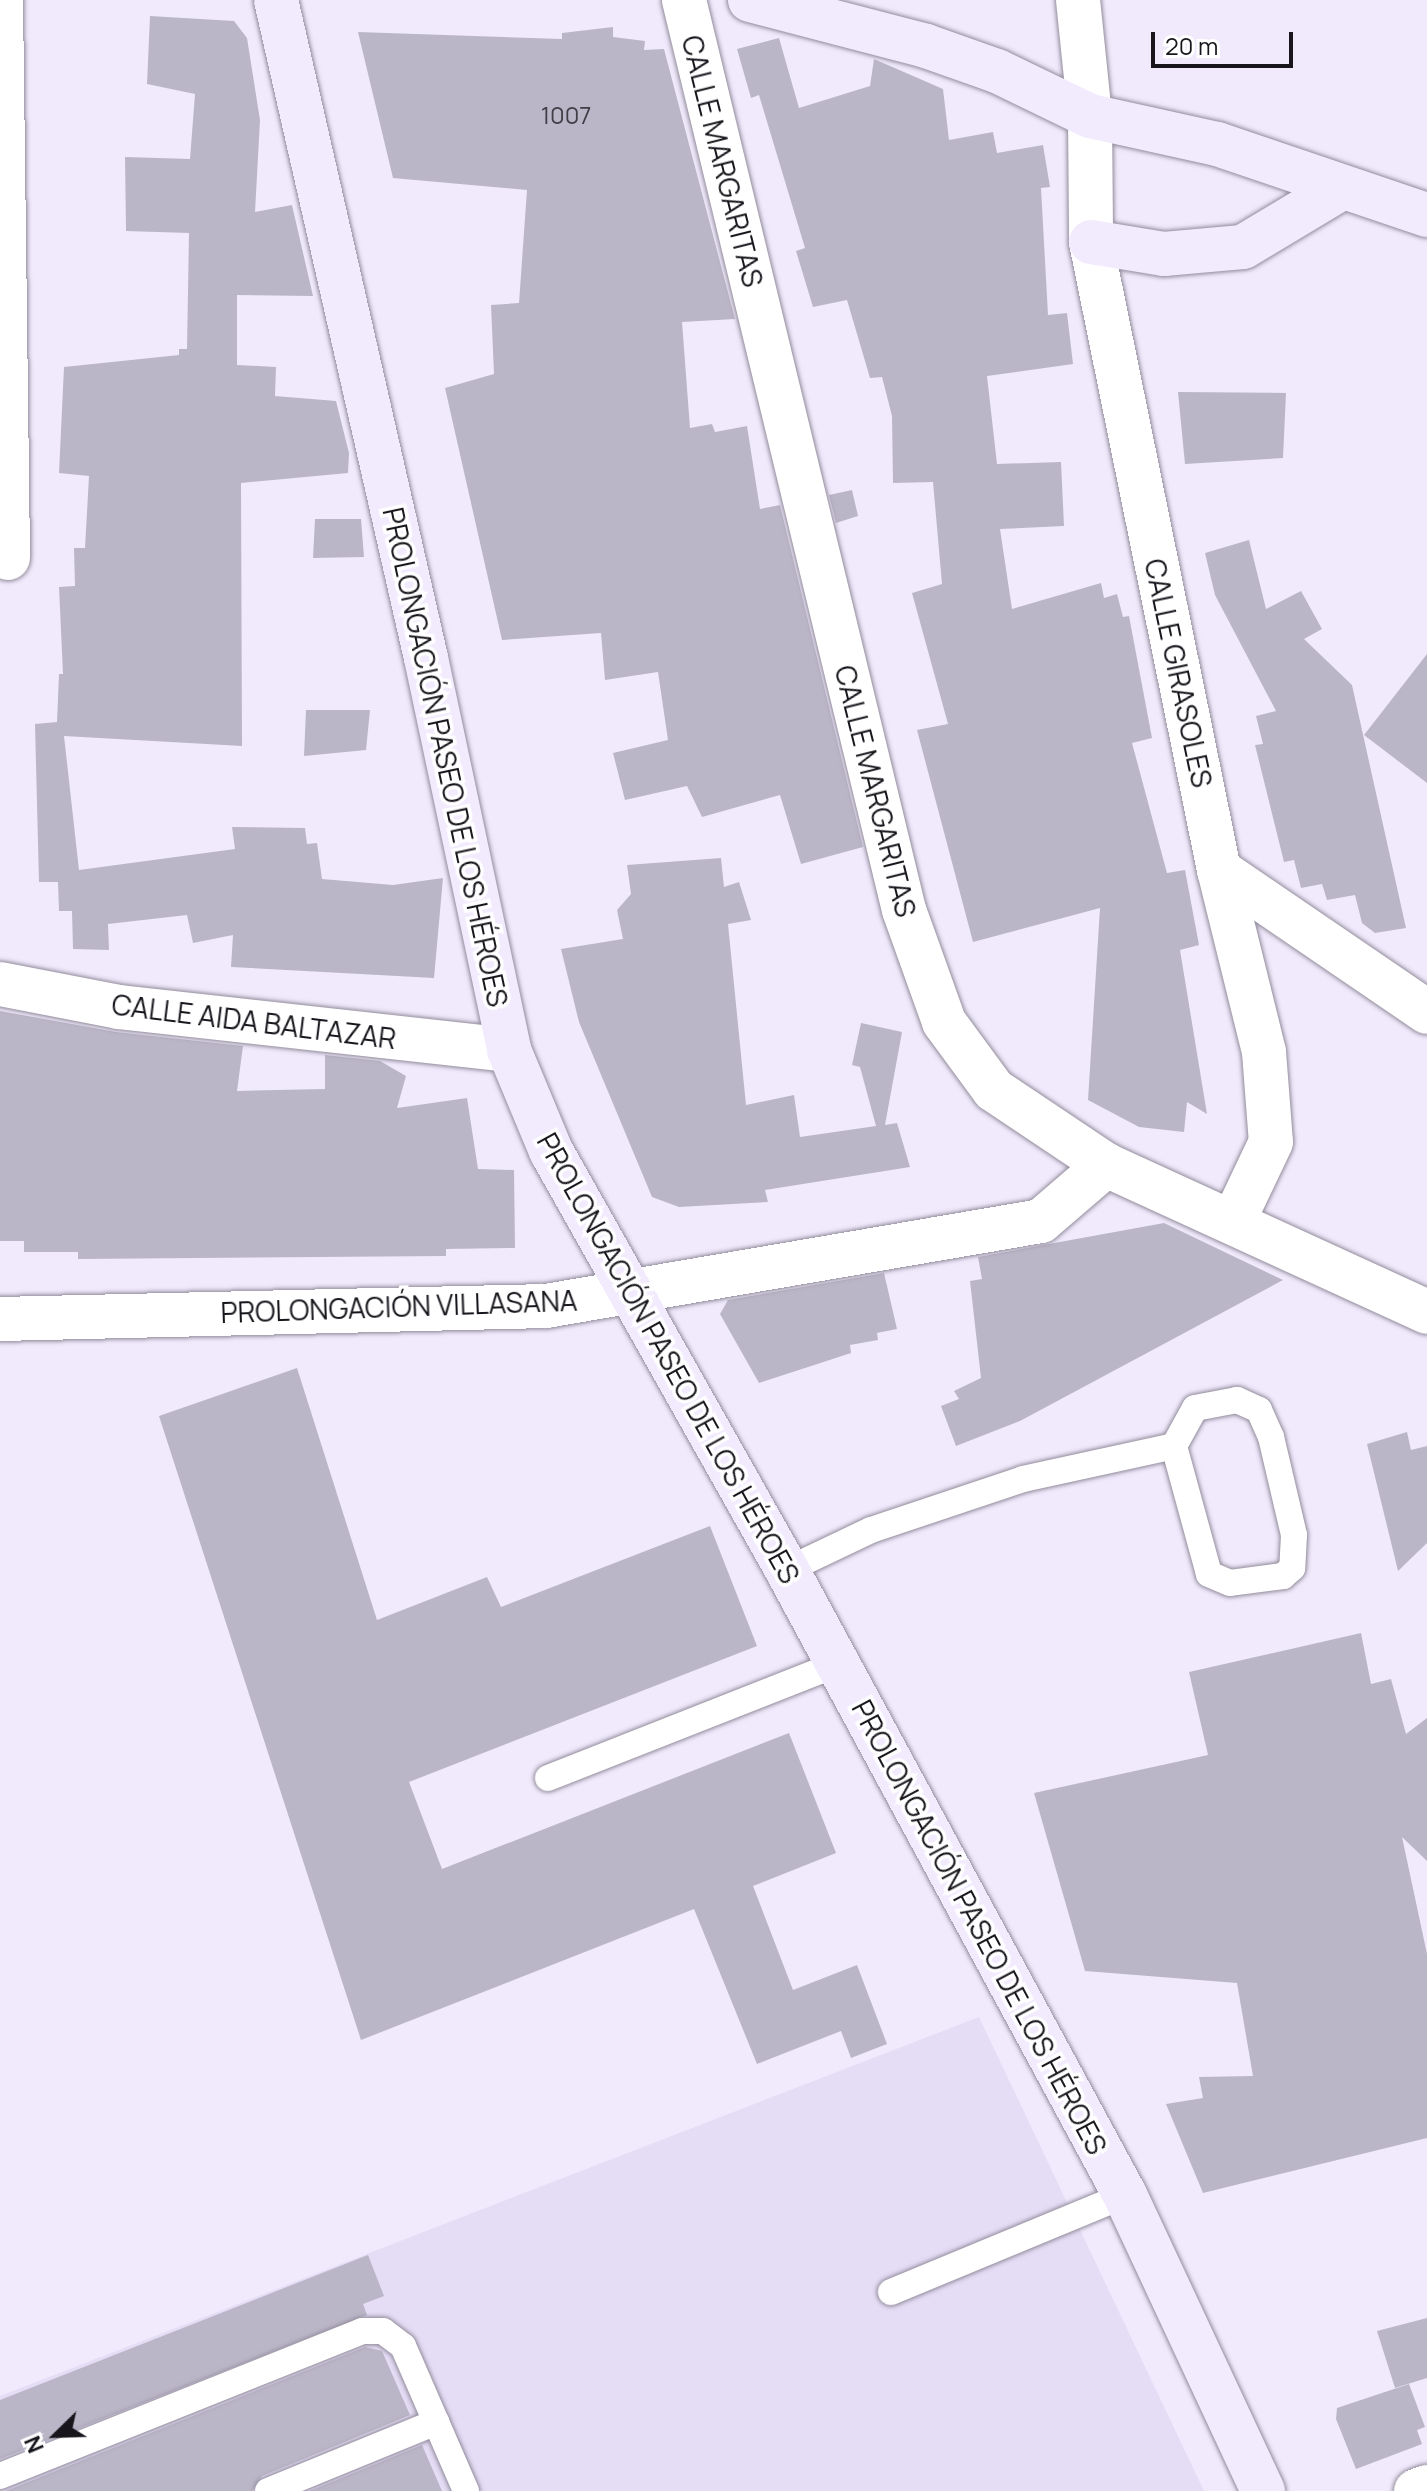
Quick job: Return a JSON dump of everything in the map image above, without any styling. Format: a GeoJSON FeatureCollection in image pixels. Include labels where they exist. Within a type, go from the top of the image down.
{"type":"FeatureCollection","features":[{"type":"Feature","properties":{"kind":"street"},"geometry":{"type":"LineString","coordinates":[[1,0],[8,558]]}},
{"type":"Feature","properties":{"kind":"street","name":"PROLONGACIÓN PASEO DE LOS HÉROES"},"geometry":{"type":"LineString","coordinates":[[276,0],[509,1050],[551,1151],[787,1570],[1125,2195],[1263,2491]]}},
{"type":"Feature","properties":{"kind":"street","name":"CALLE MARGARITAS"},"geometry":{"type":"LineString","coordinates":[[684,0],[914,938],[944,1022],[994,1090],[1106,1165],[1234,1220],[1427,1312]]}},
{"type":"Feature","properties":{"kind":"street"},"geometry":{"type":"LineString","coordinates":[[750,0],[926,46],[997,71],[1090,116],[1217,144],[1340,189],[1427,215]]}},
{"type":"Feature","properties":{"kind":"street","name":"CALLE GIRASOLES"},"geometry":{"type":"LineString","coordinates":[[1078,0],[1090,116],[1091,242],[1219,870],[1264,1052],[1271,1142],[1234,1220]]}},
{"type":"Feature","properties":{"kind":"street"},"geometry":{"type":"LineString","coordinates":[[1091,242],[1164,254],[1243,247],[1340,189]]}},
{"type":"Feature","properties":{"kind":"street"},"geometry":{"type":"LineString","coordinates":[[1219,870],[1427,1012]]}},
{"type":"Feature","properties":{"kind":"street","name":"CALLE AIDA BALTAZAR"},"geometry":{"type":"LineString","coordinates":[[0,984],[119,1007],[509,1050]]}},
{"type":"Feature","properties":{"kind":"street","name":"PROLONGACIÓN VILLASANA"},"geometry":{"type":"LineString","coordinates":[[0,1319],[546,1306],[1041,1221],[1106,1165]]}},
{"type":"Feature","properties":{"kind":"street"},"geometry":{"type":"LineString","coordinates":[[1416,2491],[1427,2487]]}},
{"type":"Feature","properties":{"kind":"lane"},"geometry":{"type":"LineString","coordinates":[[787,1570],[871,1530],[1023,1479],[1174,1446],[1195,1408],[1237,1400],[1259,1410],[1271,1437],[1294,1535],[1292,1568],[1283,1576],[1230,1583],[1209,1574],[1174,1446]]}},
{"type":"Feature","properties":{"kind":"lane"},"geometry":{"type":"LineString","coordinates":[[548,1778],[838,1664]]}},
{"type":"Feature","properties":{"kind":"lane"},"geometry":{"type":"LineString","coordinates":[[891,2292],[1125,2195]]}},
{"type":"Feature","properties":{"kind":"lane"},"geometry":{"type":"LineString","coordinates":[[0,2476],[362,2331],[383,2331],[403,2346],[466,2491]]}},
{"type":"Feature","properties":{"kind":"lane"},"geometry":{"type":"LineString","coordinates":[[268,2491],[436,2422]]}},
{"type":"Feature","properties":{"kind":"shaded area"},"geometry":{"type":"Polygon","coordinates":[[[979,2017],[1204,2491],[0,2491],[0,2396],[979,2017]]]}},
{"type":"Feature","properties":{"kind":"building"},"geometry":{"type":"Polygon","coordinates":[[[150,16],[234,21],[247,38],[260,120],[255,212],[292,205],[313,296],[237,295],[237,365],[276,367],[275,396],[336,401],[349,453],[348,473],[241,483],[242,746],[64,736],[79,870],[235,849],[232,827],[305,828],[307,844],[317,843],[322,879],[393,885],[443,878],[434,978],[231,967],[233,935],[193,943],[187,915],[108,924],[109,950],[73,949],[72,911],[59,911],[58,882],[39,882],[35,724],[57,722],[59,674],[63,674],[59,587],[75,586],[74,548],[85,548],[89,476],[59,473],[64,367],[179,355],[179,349],[187,349],[189,233],[126,231],[125,157],[190,159],[195,94],[147,84],[150,16]]]}},
{"type":"Feature","properties":{"kind":"building"},"geometry":{"type":"Polygon","coordinates":[[[613,27],[613,37],[645,41],[644,50],[664,49],[735,319],[682,322],[690,428],[712,424],[715,432],[747,426],[760,509],[780,505],[863,847],[801,864],[780,795],[702,817],[687,786],[625,800],[613,753],[668,740],[658,672],[605,680],[601,633],[502,640],[445,388],[494,374],[491,305],[519,303],[527,190],[393,178],[358,32],[562,39],[562,33],[613,27]]]}},
{"type":"Feature","properties":{"kind":"building"},"geometry":{"type":"Polygon","coordinates":[[[779,38],[799,108],[870,86],[874,59],[943,89],[949,140],[993,132],[997,153],[1043,145],[1050,187],[1041,188],[1048,315],[1067,313],[1073,364],[987,376],[997,464],[1061,462],[1064,526],[1000,529],[1012,609],[1101,583],[1104,598],[1117,594],[1123,617],[1129,616],[1152,738],[1132,743],[1167,873],[1185,870],[1199,945],[1180,950],[1207,1114],[1187,1102],[1184,1132],[1139,1127],[1088,1100],[1100,908],[973,942],[917,730],[948,724],[912,593],[942,584],[933,482],[893,483],[892,416],[882,377],[870,378],[847,300],[813,307],[796,251],[805,248],[759,95],[751,98],[737,49],[779,38]]]}},
{"type":"Feature","properties":{"kind":"building"},"geometry":{"type":"Polygon","coordinates":[[[1178,392],[1286,393],[1283,458],[1185,464],[1178,392]]]}},
{"type":"Feature","properties":{"kind":"building"},"geometry":{"type":"Polygon","coordinates":[[[852,490],[858,516],[836,523],[829,495],[852,490]]]}},
{"type":"Feature","properties":{"kind":"building"},"geometry":{"type":"Polygon","coordinates":[[[315,519],[361,519],[364,557],[313,558],[315,519]]]}},
{"type":"Feature","properties":{"kind":"building"},"geometry":{"type":"Polygon","coordinates":[[[1249,540],[1266,609],[1301,591],[1322,629],[1304,639],[1352,685],[1406,928],[1375,933],[1362,923],[1355,895],[1327,900],[1322,884],[1301,888],[1294,860],[1284,862],[1255,745],[1263,744],[1256,716],[1276,711],[1215,595],[1205,553],[1249,540]]]}},
{"type":"Feature","properties":{"kind":"building"},"geometry":{"type":"Polygon","coordinates":[[[1427,654],[1427,783],[1364,735],[1427,654]]]}},
{"type":"Feature","properties":{"kind":"building"},"geometry":{"type":"Polygon","coordinates":[[[306,710],[370,710],[366,750],[304,756],[306,710]]]}},
{"type":"Feature","properties":{"kind":"building"},"geometry":{"type":"Polygon","coordinates":[[[721,858],[724,887],[739,882],[751,920],[728,924],[746,1105],[794,1095],[800,1137],[876,1126],[860,1067],[852,1065],[861,1023],[902,1032],[885,1125],[897,1123],[910,1167],[765,1190],[768,1202],[679,1207],[652,1197],[579,1022],[561,949],[623,939],[617,910],[631,894],[627,865],[721,858]]]}},
{"type":"Feature","properties":{"kind":"building"},"geometry":{"type":"Polygon","coordinates":[[[0,1011],[116,1032],[243,1046],[237,1091],[325,1089],[325,1055],[380,1061],[406,1076],[397,1108],[467,1098],[478,1169],[514,1170],[515,1248],[446,1249],[446,1256],[78,1259],[78,1252],[24,1252],[24,1241],[0,1241],[0,1011]]]}},
{"type":"Feature","properties":{"kind":"building"},"geometry":{"type":"Polygon","coordinates":[[[1164,1223],[1283,1280],[1020,1421],[956,1446],[941,1406],[959,1399],[954,1391],[981,1378],[970,1281],[982,1279],[978,1257],[1164,1223]]]}},
{"type":"Feature","properties":{"kind":"building"},"geometry":{"type":"Polygon","coordinates":[[[884,1273],[897,1329],[877,1333],[878,1340],[850,1345],[851,1353],[759,1383],[720,1314],[728,1300],[884,1273]]]}},
{"type":"Feature","properties":{"kind":"building"},"geometry":{"type":"Polygon","coordinates":[[[297,1368],[377,1620],[487,1577],[501,1607],[710,1526],[757,1646],[409,1782],[442,1869],[789,1733],[836,1853],[753,1886],[793,1990],[857,1965],[887,2044],[851,2058],[841,2031],[757,2064],[694,1909],[361,2040],[159,1416],[297,1368]]]}},
{"type":"Feature","properties":{"kind":"building"},"geometry":{"type":"Polygon","coordinates":[[[1407,1432],[1411,1450],[1427,1446],[1427,1543],[1398,1571],[1367,1444],[1407,1432]]]}},
{"type":"Feature","properties":{"kind":"building"},"geometry":{"type":"Polygon","coordinates":[[[1361,1633],[1371,1684],[1391,1679],[1406,1734],[1427,1718],[1427,1861],[1402,1837],[1427,1954],[1427,2138],[1203,2193],[1166,2104],[1203,2098],[1199,2077],[1253,2076],[1237,1983],[1085,1971],[1034,1793],[1208,1755],[1189,1672],[1361,1633]]]}},
{"type":"Feature","properties":{"kind":"building"},"geometry":{"type":"Polygon","coordinates":[[[368,2255],[384,2296],[363,2304],[367,2315],[0,2459],[0,2400],[368,2255]]]}},
{"type":"Feature","properties":{"kind":"building"},"geometry":{"type":"Polygon","coordinates":[[[1427,2318],[1427,2378],[1395,2388],[1377,2331],[1427,2318]]]}},
{"type":"Feature","properties":{"kind":"building"},"geometry":{"type":"Polygon","coordinates":[[[365,2347],[382,2351],[410,2415],[262,2476],[252,2491],[6,2491],[365,2347]]]}},
{"type":"Feature","properties":{"kind":"building"},"geometry":{"type":"Polygon","coordinates":[[[1409,2384],[1425,2427],[1417,2430],[1422,2444],[1356,2469],[1336,2419],[1337,2408],[1409,2384]]]}},
{"type":"Feature","properties":{"kind":"building"},"geometry":{"type":"Polygon","coordinates":[[[422,2445],[442,2491],[310,2491],[422,2445]]]}}]}
